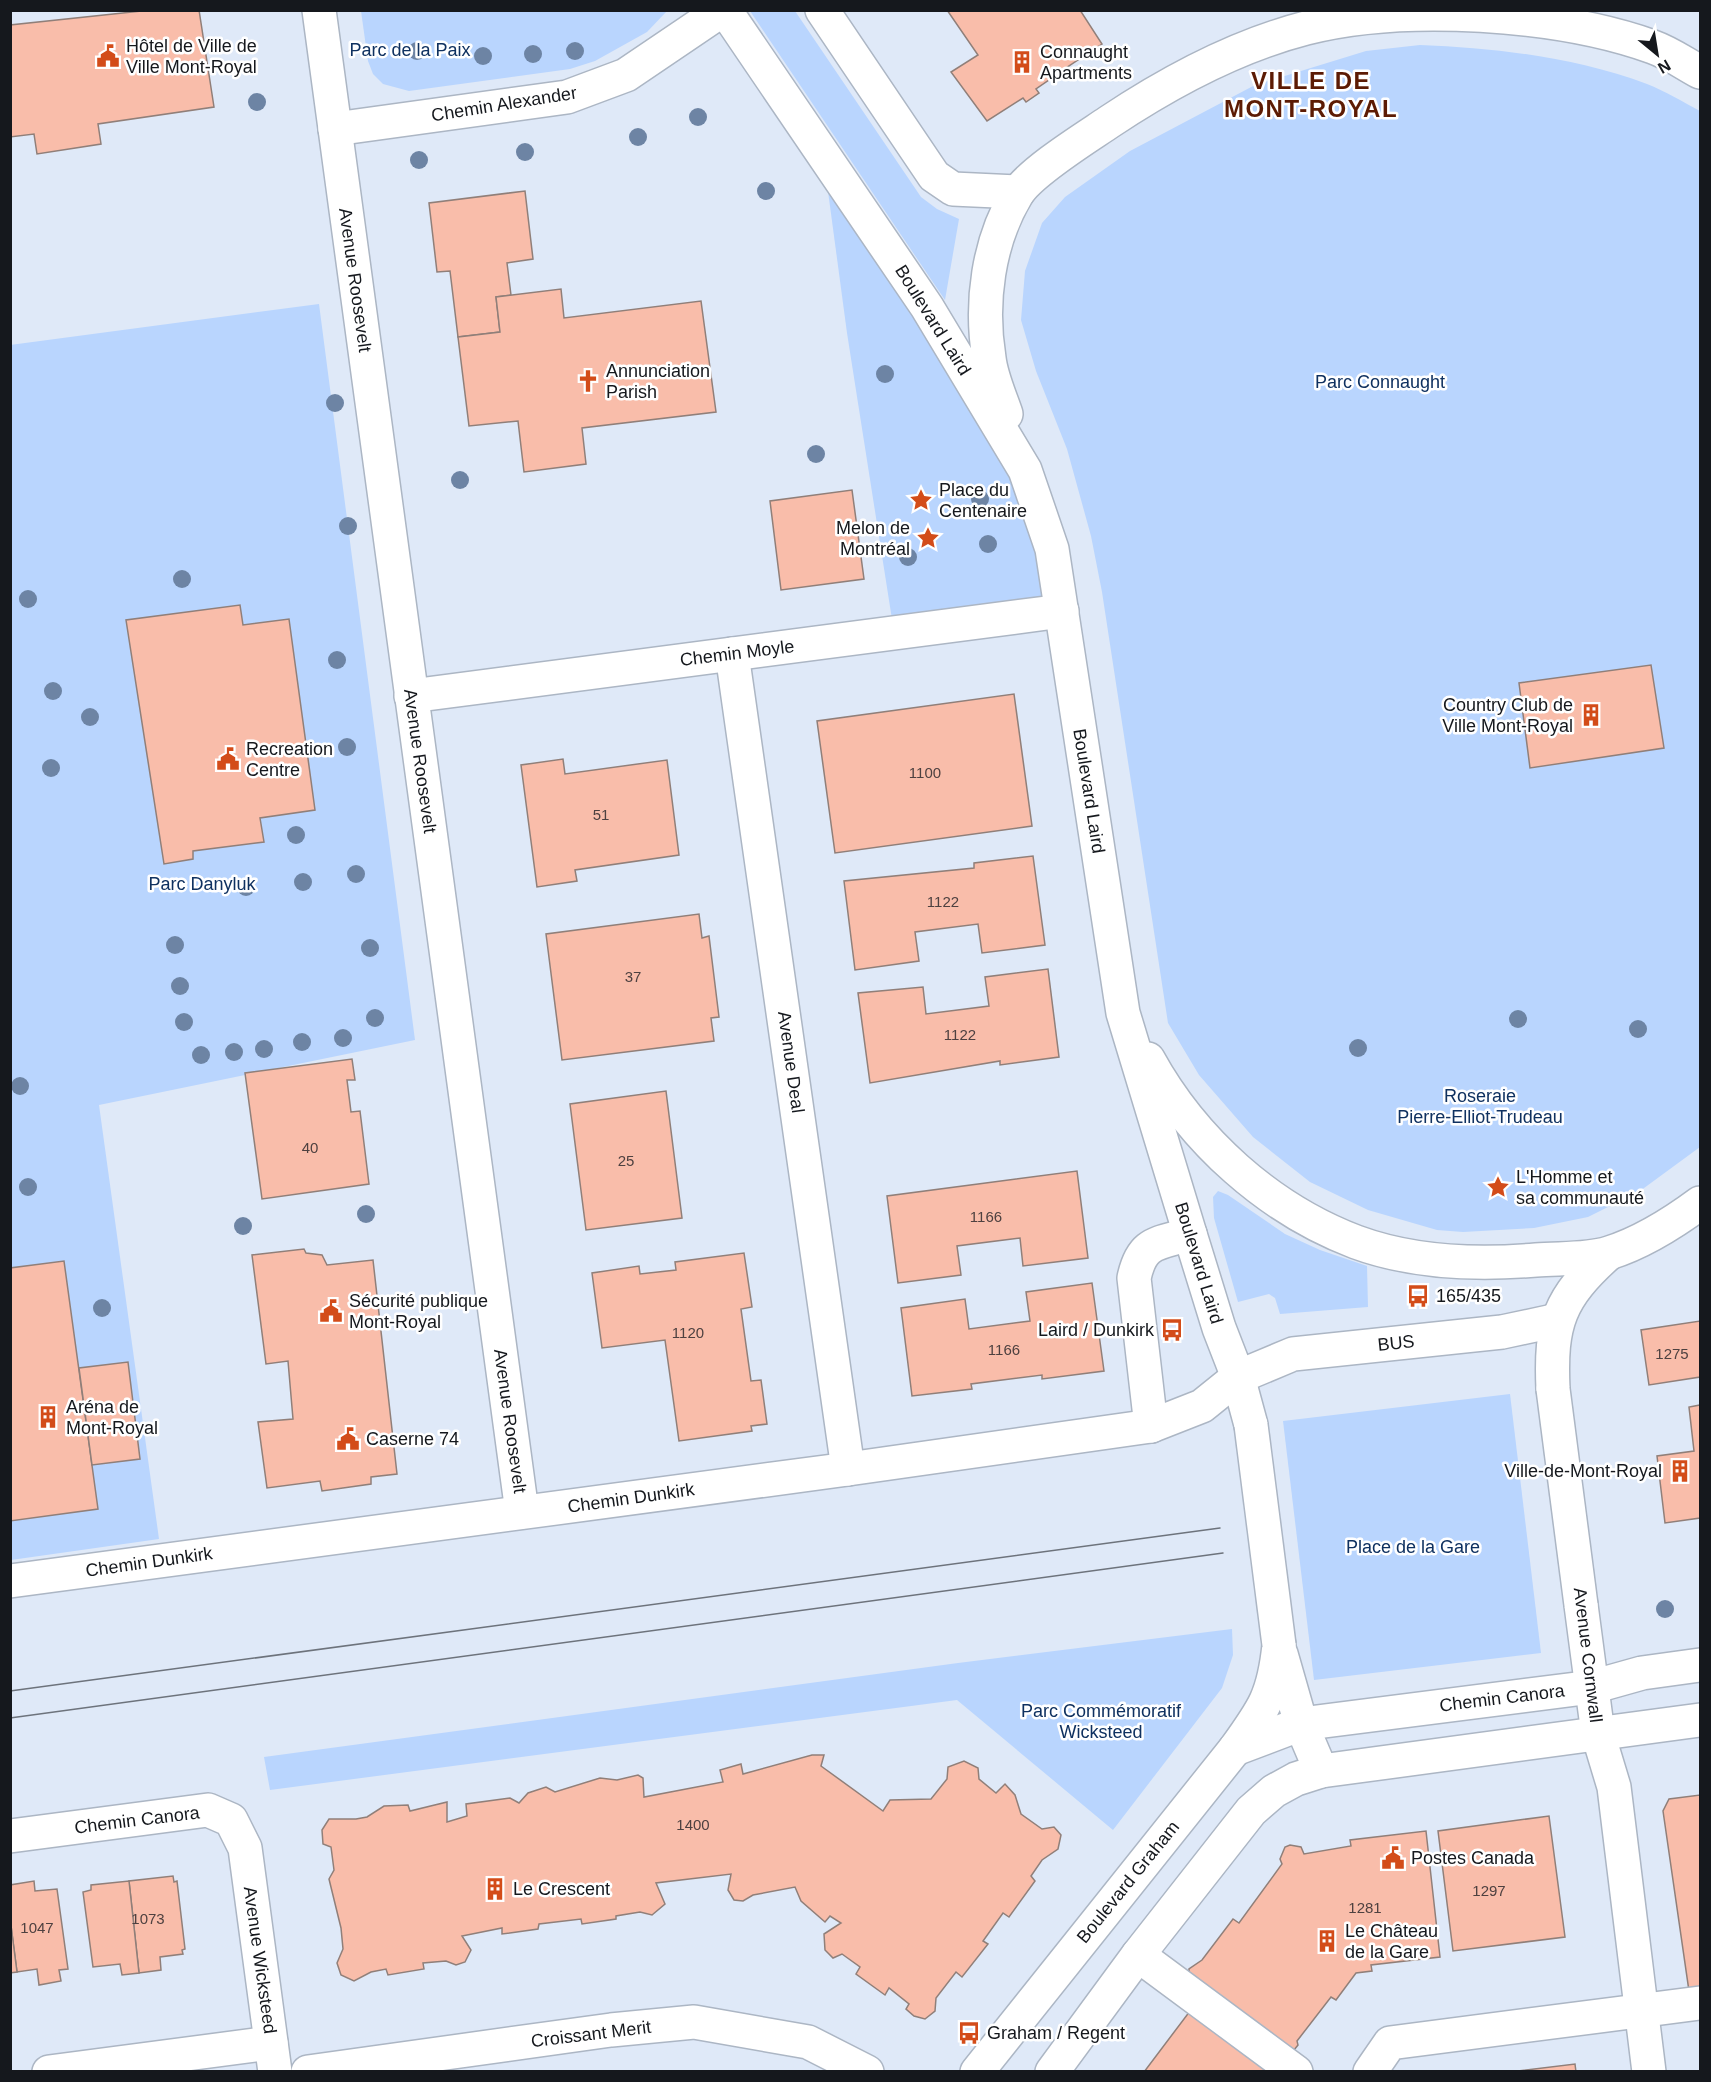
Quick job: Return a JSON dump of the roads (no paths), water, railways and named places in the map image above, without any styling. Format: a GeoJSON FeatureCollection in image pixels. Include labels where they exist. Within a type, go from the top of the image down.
{"type":"FeatureCollection","features":[{"type":"Feature","properties":{"kind":"street","name":"Avenue Roosevelt"},"geometry":{"type":"LineString","coordinates":[[319,10],[522,1512]]}},
{"type":"Feature","properties":{"kind":"street","name":"Chemin Alexander"},"geometry":{"type":"LineString","coordinates":[[335,129],[514,106],[578,93],[626,75],[724,10]]}},
{"type":"Feature","properties":{"kind":"street","name":"Boulevard Laird"},"geometry":{"type":"LineString","coordinates":[[724,10],[927,307],[1025,470],[1052,549],[1123,1013],[1219,1328],[1238,1377],[1251,1425],[1279,1644],[1301,1724],[1321,1771]]}},
{"type":"Feature","properties":{"kind":"street"},"geometry":{"type":"LineString","coordinates":[[822,10],[934,176],[953,189],[1018,192]]}},
{"type":"Feature","properties":{"kind":"street"},"geometry":{"type":"LineString","coordinates":[[1025,470],[989,360],[985,309],[992,252],[1018,192],[1062,154],[1157,90],[1251,46],[1307,28],[1361,15],[1432,15],[1519,20],[1612,34],[1656,48],[1701,72]]}},
{"type":"Feature","properties":{"kind":"street","name":"Chemin Moyle"},"geometry":{"type":"LineString","coordinates":[[411,696],[1062,611]]}},
{"type":"Feature","properties":{"kind":"street","name":"Avenue Deal"},"geometry":{"type":"LineString","coordinates":[[732,654],[848,1470]]}},
{"type":"Feature","properties":{"kind":"street"},"geometry":{"type":"LineString","coordinates":[[1123,1013],[1158,1076],[1195,1129],[1233,1167],[1301,1216],[1357,1242],[1439,1260],[1472,1263],[1503,1263],[1608,1254],[1672,1224],[1701,1203]]}},
{"type":"Feature","properties":{"kind":"street"},"geometry":{"type":"LineString","coordinates":[[1151,1426],[1134,1278],[1138,1258],[1149,1247],[1190,1234]]}},
{"type":"Feature","properties":{"kind":"street","name":"Avenue Cornwall"},"geometry":{"type":"LineString","coordinates":[[1608,1254],[1573,1288],[1558,1320],[1552,1356],[1553,1389],[1598,1734],[1614,1787],[1649,2072]]}},
{"type":"Feature","properties":{"kind":"street","name":"BUS"},"geometry":{"type":"LineString","coordinates":[[1238,1377],[1293,1354],[1502,1332],[1558,1320]]}},
{"type":"Feature","properties":{"kind":"street","name":"Chemin Dunkirk"},"geometry":{"type":"LineString","coordinates":[[10,1581],[848,1470],[1151,1426],[1202,1406],[1238,1377]]}},
{"type":"Feature","properties":{"kind":"street","name":"Boulevard Laird"},"geometry":{"type":"LineString","coordinates":[[1235,1749],[1270,1695],[1279,1644]]}},
{"type":"Feature","properties":{"kind":"street","name":"Chemin Canora"},"geometry":{"type":"LineString","coordinates":[[1301,1724],[1592,1687],[1642,1673],[1701,1665]]}},
{"type":"Feature","properties":{"kind":"street"},"geometry":{"type":"LineString","coordinates":[[1052,2072],[1138,1955],[1251,1811],[1274,1791],[1296,1779],[1321,1771],[1701,1720]]}},
{"type":"Feature","properties":{"kind":"street"},"geometry":{"type":"LineString","coordinates":[[1235,1749],[1301,1724]]}},
{"type":"Feature","properties":{"kind":"street","name":"Boulevard Graham"},"geometry":{"type":"LineString","coordinates":[[977,2072],[1235,1749]]}},
{"type":"Feature","properties":{"kind":"street","name":"Chemin Canora"},"geometry":{"type":"LineString","coordinates":[[10,1836],[208,1810],[231,1820],[245,1848]]}},
{"type":"Feature","properties":{"kind":"street","name":"Avenue Wicksteed"},"geometry":{"type":"LineString","coordinates":[[245,1848],[273,2057]]}},
{"type":"Feature","properties":{"kind":"street"},"geometry":{"type":"LineString","coordinates":[[1138,1955],[1296,2072]]}},
{"type":"Feature","properties":{"kind":"street"},"geometry":{"type":"LineString","coordinates":[[1370,2072],[1390,2043],[1701,2003]]}},
{"type":"Feature","properties":{"kind":"street","name":"Croissant Merit"},"geometry":{"type":"LineString","coordinates":[[308,2072],[611,2030],[694,2022],[808,2042],[867,2072]]}},
{"type":"Feature","properties":{"kind":"street"},"geometry":{"type":"LineString","coordinates":[[49,2072],[273,2057]]}},
{"type":"Feature","properties":{"kind":"tram line"},"geometry":{"type":"LineString","coordinates":[[10,1691],[1220,1528]]}},
{"type":"Feature","properties":{"kind":"tram line"},"geometry":{"type":"LineString","coordinates":[[10,1718],[1223,1553]]}},
{"type":"Feature","properties":{"kind":"place","name":"Hôtel de Ville de Ville Mont-Royal"},"geometry":{"type":"Point","coordinates":[108,56]}},
{"type":"Feature","properties":{"kind":"place","name":"Connaught Apartments"},"geometry":{"type":"Point","coordinates":[1022,62]}},
{"type":"Feature","properties":{"kind":"place","name":"Annunciation Parish"},"geometry":{"type":"Point","coordinates":[588,381]}},
{"type":"Feature","properties":{"kind":"place","name":"Place du Centenaire"},"geometry":{"type":"Point","coordinates":[921,500]}},
{"type":"Feature","properties":{"kind":"place","name":"Melon de Montréal"},"geometry":{"type":"Point","coordinates":[928,538]}},
{"type":"Feature","properties":{"kind":"place","name":"Country Club de Ville Mont-Royal"},"geometry":{"type":"Point","coordinates":[1591,715]}},
{"type":"Feature","properties":{"kind":"place","name":"Recreation Centre"},"geometry":{"type":"Point","coordinates":[228,759]}},
{"type":"Feature","properties":{"kind":"place","name":"L'Homme et sa communauté"},"geometry":{"type":"Point","coordinates":[1498,1187]}},
{"type":"Feature","properties":{"kind":"place","name":"165/435"},"geometry":{"type":"Point","coordinates":[1418,1296]}},
{"type":"Feature","properties":{"kind":"place","name":"Sécurité publique Mont-Royal"},"geometry":{"type":"Point","coordinates":[331,1311]}},
{"type":"Feature","properties":{"kind":"place","name":"Laird / Dunkirk"},"geometry":{"type":"Point","coordinates":[1172,1330]}},
{"type":"Feature","properties":{"kind":"place","name":"Aréna de Mont-Royal"},"geometry":{"type":"Point","coordinates":[48,1417]}},
{"type":"Feature","properties":{"kind":"place","name":"Caserne 74"},"geometry":{"type":"Point","coordinates":[348,1439]}},
{"type":"Feature","properties":{"kind":"place","name":"Ville-de-Mont-Royal"},"geometry":{"type":"Point","coordinates":[1680,1471]}},
{"type":"Feature","properties":{"kind":"place","name":"Postes Canada"},"geometry":{"type":"Point","coordinates":[1393,1858]}},
{"type":"Feature","properties":{"kind":"place","name":"Le Crescent"},"geometry":{"type":"Point","coordinates":[495,1889]}},
{"type":"Feature","properties":{"kind":"place","name":"Le Château de la Gare"},"geometry":{"type":"Point","coordinates":[1327,1941]}},
{"type":"Feature","properties":{"kind":"place","name":"Graham / Regent"},"geometry":{"type":"Point","coordinates":[969,2033]}},
{"type":"Feature","properties":{"kind":"district","name":"VILLE DE MONT-ROYAL"},"geometry":{"type":"Point","coordinates":[1311,95]}},
{"type":"Feature","properties":{"kind":"park label","name":"Parc de la Paix"},"geometry":{"type":"Point","coordinates":[410,50]}},
{"type":"Feature","properties":{"kind":"park label","name":"Parc Connaught"},"geometry":{"type":"Point","coordinates":[1380,382]}},
{"type":"Feature","properties":{"kind":"park label","name":"Parc Danyluk"},"geometry":{"type":"Point","coordinates":[202,884]}},
{"type":"Feature","properties":{"kind":"park label","name":"Roseraie Pierre-Elliot-Trudeau"},"geometry":{"type":"Point","coordinates":[1480,1106]}},
{"type":"Feature","properties":{"kind":"park label","name":"Place de la Gare"},"geometry":{"type":"Point","coordinates":[1413,1547]}},
{"type":"Feature","properties":{"kind":"park label","name":"Parc Commémoratif Wicksteed"},"geometry":{"type":"Point","coordinates":[1101,1721]}}]}
